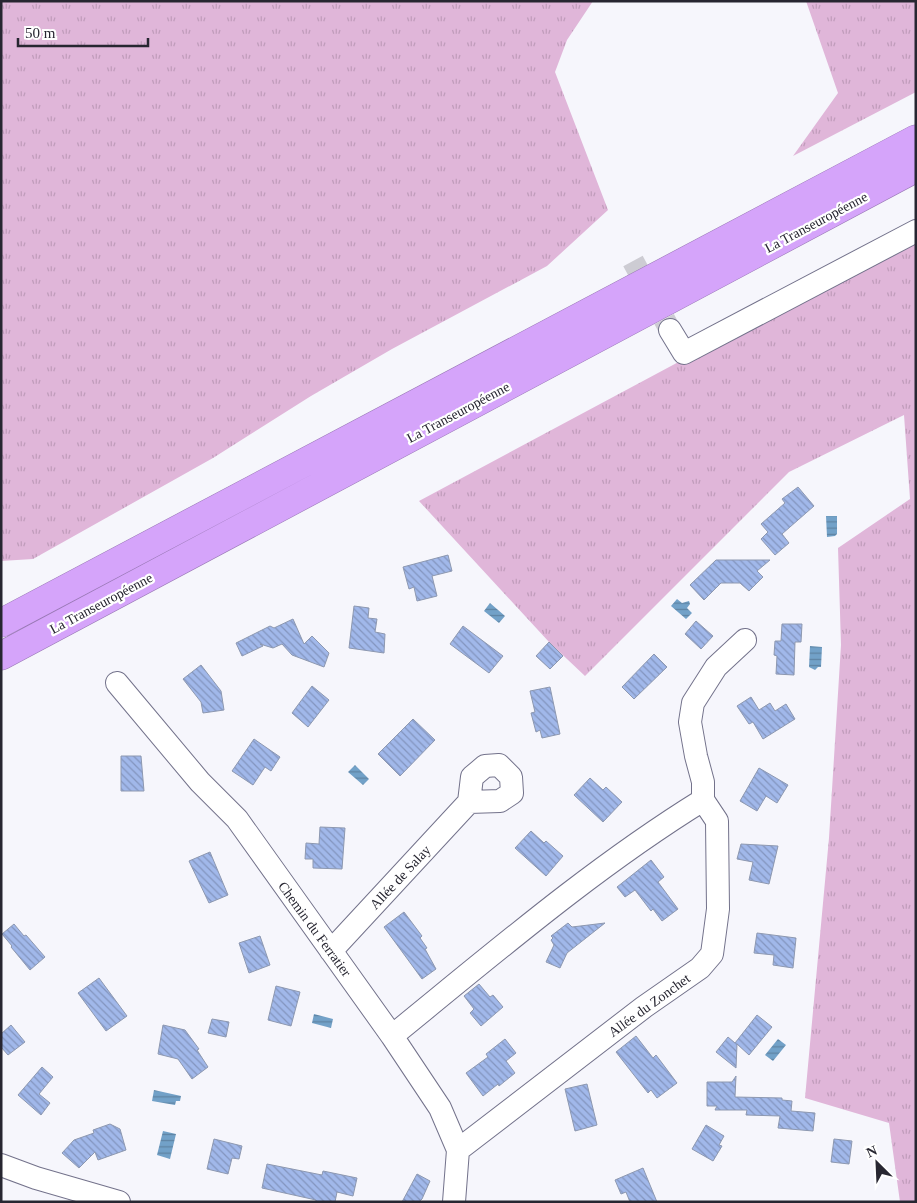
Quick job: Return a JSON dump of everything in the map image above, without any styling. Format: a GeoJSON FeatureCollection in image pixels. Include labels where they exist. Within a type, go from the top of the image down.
{"type":"FeatureCollection","features":[{"type":"Feature","properties":{"kind":"highway","name":"La Transeuropéenne"},"geometry":{"type":"LineString","coordinates":[[1,623],[916,139]]}},
{"type":"Feature","properties":{"kind":"highway","name":"La Transeuropéenne"},"geometry":{"type":"LineString","coordinates":[[1,656],[916,168]]}},
{"type":"Feature","properties":{"kind":"street"},"geometry":{"type":"LineString","coordinates":[[670,330],[684,353],[916,231]]}},
{"type":"Feature","properties":{"kind":"street","name":"Allée du Zonchet"},"geometry":{"type":"LineString","coordinates":[[458,1150],[644,1006],[700,968],[712,954],[718,909],[717,821],[703,800],[703,782],[690,722],[693,703],[716,667],[744,640]]}},
{"type":"Feature","properties":{"kind":"street","name":"Chemin du Ferratier"},"geometry":{"type":"LineString","coordinates":[[117,683],[200,782],[237,819],[392,1036],[440,1108],[458,1150],[454,1202]]}},
{"type":"Feature","properties":{"kind":"street"},"geometry":{"type":"LineString","coordinates":[[392,1036],[532,922],[655,830],[703,800]]}},
{"type":"Feature","properties":{"kind":"street","name":"Allée de Salay"},"geometry":{"type":"LineString","coordinates":[[331,951],[469,802]]}},
{"type":"Feature","properties":{"kind":"street"},"geometry":{"type":"LineString","coordinates":[[1,1165],[36,1178],[119,1202]]}},
{"type":"Feature","properties":{"kind":"green space"},"geometry":{"type":"Polygon","coordinates":[[[1,1],[593,1],[567,40],[555,72],[608,210],[547,266],[392,349],[311,396],[213,458],[33,559],[1,561],[1,1]]]}},
{"type":"Feature","properties":{"kind":"green space"},"geometry":{"type":"Polygon","coordinates":[[[806,1],[916,1],[916,92],[793,156],[838,93],[806,1]]]}},
{"type":"Feature","properties":{"kind":"green space"},"geometry":{"type":"Polygon","coordinates":[[[916,235],[916,1202],[900,1202],[889,1123],[805,1098],[829,838],[841,645],[838,548],[910,499],[904,415],[789,472],[585,676],[549,642],[419,501],[916,235]]]}},
{"type":"Feature","properties":{"kind":"water"},"geometry":{"type":"Polygon","coordinates":[[[826,516],[837,516],[837,534],[835,536],[827,537],[826,516]]]}},
{"type":"Feature","properties":{"kind":"water"},"geometry":{"type":"Polygon","coordinates":[[[677,599],[682,603],[689,601],[690,604],[687,608],[692,613],[686,619],[671,606],[677,599]]]}},
{"type":"Feature","properties":{"kind":"water"},"geometry":{"type":"Polygon","coordinates":[[[490,603],[505,616],[499,623],[484,611],[490,603]]]}},
{"type":"Feature","properties":{"kind":"water"},"geometry":{"type":"Polygon","coordinates":[[[810,646],[822,647],[821,667],[815,670],[809,667],[810,646]]]}},
{"type":"Feature","properties":{"kind":"water"},"geometry":{"type":"Polygon","coordinates":[[[355,765],[369,779],[363,785],[348,772],[355,765]]]}},
{"type":"Feature","properties":{"kind":"water"},"geometry":{"type":"Polygon","coordinates":[[[314,1014],[333,1019],[331,1028],[312,1023],[314,1014]]]}},
{"type":"Feature","properties":{"kind":"water"},"geometry":{"type":"Polygon","coordinates":[[[778,1039],[786,1045],[773,1061],[765,1055],[778,1039]]]}},
{"type":"Feature","properties":{"kind":"water"},"geometry":{"type":"Polygon","coordinates":[[[154,1090],[181,1096],[180,1101],[176,1101],[175,1105],[152,1101],[154,1090]]]}},
{"type":"Feature","properties":{"kind":"water"},"geometry":{"type":"Polygon","coordinates":[[[163,1131],[176,1134],[170,1159],[157,1155],[163,1131]]]}},
{"type":"Feature","properties":{"kind":"building"},"geometry":{"type":"Polygon","coordinates":[[[798,487],[814,506],[782,534],[789,543],[775,555],[761,539],[768,532],[761,524],[785,503],[782,499],[798,487]]]}},
{"type":"Feature","properties":{"kind":"building"},"geometry":{"type":"Polygon","coordinates":[[[448,555],[452,571],[432,576],[437,596],[417,601],[414,587],[409,589],[403,567],[448,555]]]}},
{"type":"Feature","properties":{"kind":"building"},"geometry":{"type":"Polygon","coordinates":[[[716,560],[770,560],[757,571],[763,577],[749,591],[740,583],[721,583],[704,600],[690,585],[716,560]]]}},
{"type":"Feature","properties":{"kind":"building"},"geometry":{"type":"Polygon","coordinates":[[[354,606],[369,608],[368,618],[377,619],[375,632],[385,634],[384,653],[349,648],[354,606]]]}},
{"type":"Feature","properties":{"kind":"building"},"geometry":{"type":"Polygon","coordinates":[[[293,619],[304,644],[312,636],[329,653],[324,667],[292,655],[282,644],[273,648],[260,644],[263,646],[242,656],[236,643],[270,626],[274,628],[293,619]]]}},
{"type":"Feature","properties":{"kind":"building"},"geometry":{"type":"Polygon","coordinates":[[[696,621],[713,636],[701,649],[685,634],[696,621]]]}},
{"type":"Feature","properties":{"kind":"building"},"geometry":{"type":"Polygon","coordinates":[[[782,624],[802,624],[801,642],[795,642],[794,675],[776,674],[777,656],[774,655],[775,641],[781,641],[782,624]]]}},
{"type":"Feature","properties":{"kind":"building"},"geometry":{"type":"Polygon","coordinates":[[[463,626],[503,656],[489,673],[450,644],[463,626]]]}},
{"type":"Feature","properties":{"kind":"building"},"geometry":{"type":"Polygon","coordinates":[[[549,642],[563,656],[550,669],[536,656],[549,642]]]}},
{"type":"Feature","properties":{"kind":"building"},"geometry":{"type":"Polygon","coordinates":[[[654,654],[667,667],[634,699],[622,687],[654,654]]]}},
{"type":"Feature","properties":{"kind":"building"},"geometry":{"type":"Polygon","coordinates":[[[201,665],[221,691],[224,710],[203,713],[201,702],[183,679],[201,665]]]}},
{"type":"Feature","properties":{"kind":"building"},"geometry":{"type":"Polygon","coordinates":[[[312,686],[329,700],[308,727],[292,713],[312,686]]]}},
{"type":"Feature","properties":{"kind":"building"},"geometry":{"type":"Polygon","coordinates":[[[550,687],[560,734],[542,738],[540,730],[536,732],[531,713],[535,712],[530,691],[550,687]]]}},
{"type":"Feature","properties":{"kind":"building"},"geometry":{"type":"Polygon","coordinates":[[[751,697],[759,710],[770,703],[775,711],[786,704],[795,719],[763,739],[753,722],[749,724],[737,706],[751,697]]]}},
{"type":"Feature","properties":{"kind":"building"},"geometry":{"type":"Polygon","coordinates":[[[413,719],[435,740],[400,776],[378,754],[413,719]]]}},
{"type":"Feature","properties":{"kind":"building"},"geometry":{"type":"Polygon","coordinates":[[[254,739],[280,757],[271,771],[265,767],[253,785],[232,771],[254,739]]]}},
{"type":"Feature","properties":{"kind":"building"},"geometry":{"type":"Polygon","coordinates":[[[121,756],[141,756],[144,791],[121,791],[121,756]]]}},
{"type":"Feature","properties":{"kind":"building"},"geometry":{"type":"Polygon","coordinates":[[[759,768],[788,785],[777,803],[766,796],[757,811],[740,801],[759,768]]]}},
{"type":"Feature","properties":{"kind":"building"},"geometry":{"type":"Polygon","coordinates":[[[590,778],[603,790],[606,787],[622,802],[603,822],[574,795],[590,778]]]}},
{"type":"Feature","properties":{"kind":"building"},"geometry":{"type":"Polygon","coordinates":[[[320,827],[345,828],[342,869],[313,868],[313,859],[305,859],[306,843],[319,844],[320,827]]]}},
{"type":"Feature","properties":{"kind":"building"},"geometry":{"type":"Polygon","coordinates":[[[531,831],[563,856],[546,876],[515,848],[531,831]]]}},
{"type":"Feature","properties":{"kind":"building"},"geometry":{"type":"Polygon","coordinates":[[[741,844],[778,846],[769,884],[749,880],[753,862],[737,859],[741,844]]]}},
{"type":"Feature","properties":{"kind":"building"},"geometry":{"type":"Polygon","coordinates":[[[210,852],[228,895],[209,903],[189,861],[210,852]]]}},
{"type":"Feature","properties":{"kind":"building"},"geometry":{"type":"Polygon","coordinates":[[[651,860],[664,877],[658,882],[678,909],[662,921],[653,909],[651,911],[635,890],[625,897],[617,887],[651,860]]]}},
{"type":"Feature","properties":{"kind":"building"},"geometry":{"type":"Polygon","coordinates":[[[404,912],[422,936],[420,938],[427,948],[425,949],[436,969],[422,979],[384,927],[404,912]]]}},
{"type":"Feature","properties":{"kind":"building"},"geometry":{"type":"Polygon","coordinates":[[[568,923],[572,927],[605,923],[567,953],[560,968],[546,962],[554,945],[551,936],[568,923]]]}},
{"type":"Feature","properties":{"kind":"building"},"geometry":{"type":"Polygon","coordinates":[[[14,924],[45,957],[30,970],[2,934],[14,924]]]}},
{"type":"Feature","properties":{"kind":"building"},"geometry":{"type":"Polygon","coordinates":[[[757,933],[796,938],[793,968],[773,965],[774,955],[754,953],[757,933]]]}},
{"type":"Feature","properties":{"kind":"building"},"geometry":{"type":"Polygon","coordinates":[[[260,936],[270,965],[249,973],[239,943],[260,936]]]}},
{"type":"Feature","properties":{"kind":"building"},"geometry":{"type":"Polygon","coordinates":[[[99,978],[127,1016],[106,1031],[78,993],[99,978]]]}},
{"type":"Feature","properties":{"kind":"building"},"geometry":{"type":"Polygon","coordinates":[[[479,984],[490,997],[493,995],[503,1007],[481,1026],[470,1013],[474,1009],[464,996],[479,984]]]}},
{"type":"Feature","properties":{"kind":"building"},"geometry":{"type":"Polygon","coordinates":[[[276,986],[300,992],[291,1026],[268,1020],[276,986]]]}},
{"type":"Feature","properties":{"kind":"building"},"geometry":{"type":"Polygon","coordinates":[[[757,1015],[772,1027],[749,1055],[737,1044],[736,1068],[716,1052],[728,1037],[735,1043],[757,1015]]]}},
{"type":"Feature","properties":{"kind":"building"},"geometry":{"type":"Polygon","coordinates":[[[212,1019],[229,1022],[226,1037],[208,1033],[212,1019]]]}},
{"type":"Feature","properties":{"kind":"building"},"geometry":{"type":"Polygon","coordinates":[[[11,1025],[25,1042],[8,1055],[1,1047],[1,1034],[11,1025]]]}},
{"type":"Feature","properties":{"kind":"building"},"geometry":{"type":"Polygon","coordinates":[[[163,1025],[185,1030],[199,1049],[197,1050],[208,1067],[192,1079],[178,1059],[158,1054],[163,1025]]]}},
{"type":"Feature","properties":{"kind":"building"},"geometry":{"type":"Polygon","coordinates":[[[636,1036],[653,1058],[656,1055],[677,1083],[657,1098],[651,1090],[648,1093],[616,1052],[636,1036]]]}},
{"type":"Feature","properties":{"kind":"building"},"geometry":{"type":"Polygon","coordinates":[[[505,1039],[516,1053],[506,1061],[515,1073],[483,1096],[466,1073],[488,1057],[486,1054],[505,1039]]]}},
{"type":"Feature","properties":{"kind":"building"},"geometry":{"type":"Polygon","coordinates":[[[42,1067],[53,1077],[39,1094],[50,1103],[41,1115],[18,1095],[42,1067]]]}},
{"type":"Feature","properties":{"kind":"building"},"geometry":{"type":"Polygon","coordinates":[[[736,1076],[735,1097],[782,1098],[782,1100],[792,1101],[791,1111],[815,1113],[813,1131],[778,1128],[780,1116],[746,1115],[747,1110],[715,1110],[717,1106],[707,1106],[707,1082],[732,1082],[736,1076]]]}},
{"type":"Feature","properties":{"kind":"building"},"geometry":{"type":"Polygon","coordinates":[[[587,1084],[597,1125],[575,1131],[565,1089],[587,1084]]]}},
{"type":"Feature","properties":{"kind":"building"},"geometry":{"type":"Polygon","coordinates":[[[110,1124],[120,1129],[126,1150],[98,1160],[95,1152],[79,1168],[62,1153],[74,1140],[94,1133],[93,1130],[110,1124]]]}},
{"type":"Feature","properties":{"kind":"building"},"geometry":{"type":"Polygon","coordinates":[[[706,1125],[724,1136],[719,1145],[722,1146],[713,1161],[692,1149],[706,1125]]]}},
{"type":"Feature","properties":{"kind":"building"},"geometry":{"type":"Polygon","coordinates":[[[214,1139],[242,1146],[239,1159],[232,1158],[228,1174],[207,1169],[214,1139]]]}},
{"type":"Feature","properties":{"kind":"building"},"geometry":{"type":"Polygon","coordinates":[[[834,1139],[852,1141],[849,1164],[831,1162],[834,1139]]]}},
{"type":"Feature","properties":{"kind":"building"},"geometry":{"type":"Polygon","coordinates":[[[267,1164],[322,1175],[323,1171],[357,1178],[353,1196],[337,1192],[335,1202],[316,1202],[316,1200],[262,1188],[267,1164]]]}},
{"type":"Feature","properties":{"kind":"building"},"geometry":{"type":"Polygon","coordinates":[[[643,1168],[657,1202],[630,1202],[626,1192],[621,1194],[615,1180],[643,1168]]]}},
{"type":"Feature","properties":{"kind":"building"},"geometry":{"type":"Polygon","coordinates":[[[417,1174],[430,1181],[422,1199],[419,1202],[402,1202],[417,1174]]]}},
{"type":"Feature","properties":{"kind":"tunnel"},"geometry":{"type":"LineString","coordinates":[[633,261],[670,330]]}}]}
